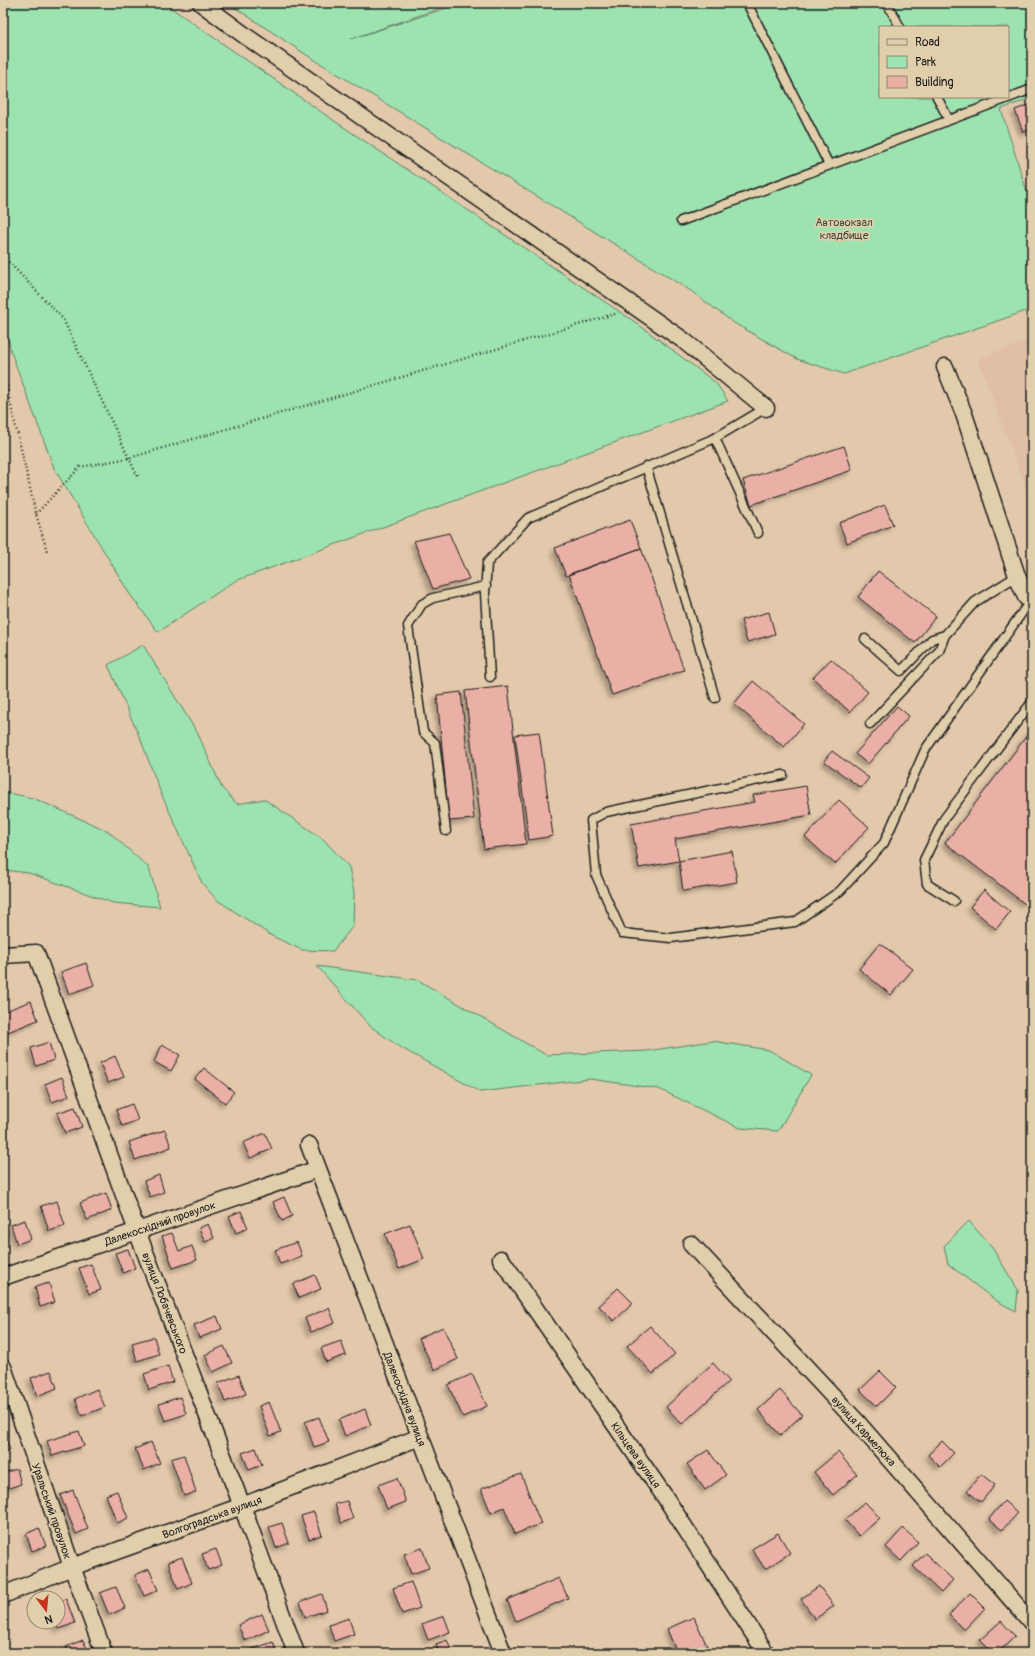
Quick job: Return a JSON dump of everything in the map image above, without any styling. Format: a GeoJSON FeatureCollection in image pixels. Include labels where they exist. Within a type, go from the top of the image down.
{"type":"FeatureCollection","features":[{"type":"Feature","properties":{"kind":"street"},"geometry":{"type":"LineString","coordinates":[[201,3],[247,37],[683,340],[766,408]]}},
{"type":"Feature","properties":{"kind":"street"},"geometry":{"type":"LineString","coordinates":[[945,367],[964,414],[1017,576],[1026,596],[1031,601]]}},
{"type":"Feature","properties":{"kind":"street","name":"вулиця Лобачевського"},"geometry":{"type":"LineString","coordinates":[[3,955],[36,953],[137,1231],[242,1506],[296,1653]]}},
{"type":"Feature","properties":{"kind":"street","name":"Далекосхідна вулиця"},"geometry":{"type":"LineString","coordinates":[[309,1145],[503,1653]]}},
{"type":"Feature","properties":{"kind":"street","name":"Далекосхідний провулок"},"geometry":{"type":"LineString","coordinates":[[3,1277],[318,1169]]}},
{"type":"Feature","properties":{"kind":"street","name":"вулиця Кармелюка"},"geometry":{"type":"LineString","coordinates":[[691,1244],[857,1422],[1032,1622]]}},
{"type":"Feature","properties":{"kind":"street","name":"Кільцева вулиця"},"geometry":{"type":"LineString","coordinates":[[501,1259],[665,1496],[766,1653]]}},
{"type":"Feature","properties":{"kind":"street","name":"Уральський провулок"},"geometry":{"type":"LineString","coordinates":[[3,1368],[72,1567],[104,1653]]}},
{"type":"Feature","properties":{"kind":"street","name":"Волгоградська вулиця"},"geometry":{"type":"LineString","coordinates":[[3,1594],[72,1567],[242,1506],[420,1438]]}},
{"type":"Feature","properties":{"kind":"lane"},"geometry":{"type":"LineString","coordinates":[[747,3],[829,166]]}},
{"type":"Feature","properties":{"kind":"lane"},"geometry":{"type":"LineString","coordinates":[[887,3],[899,26]]}},
{"type":"Feature","properties":{"kind":"lane"},"geometry":{"type":"LineString","coordinates":[[1009,98],[1032,89]]}},
{"type":"Feature","properties":{"kind":"lane"},"geometry":{"type":"LineString","coordinates":[[938,98],[949,120]]}},
{"type":"Feature","properties":{"kind":"lane"},"geometry":{"type":"LineString","coordinates":[[681,221],[1008,98]]}},
{"type":"Feature","properties":{"kind":"lane"},"geometry":{"type":"LineString","coordinates":[[490,677],[486,586],[487,564],[528,518],[646,466],[715,438],[766,408]]}},
{"type":"Feature","properties":{"kind":"lane"},"geometry":{"type":"LineString","coordinates":[[715,438],[758,533]]}},
{"type":"Feature","properties":{"kind":"lane"},"geometry":{"type":"LineString","coordinates":[[646,466],[715,698]]}},
{"type":"Feature","properties":{"kind":"lane"},"geometry":{"type":"LineString","coordinates":[[870,724],[939,651],[945,635],[975,602],[1017,576]]}},
{"type":"Feature","properties":{"kind":"lane"},"geometry":{"type":"LineString","coordinates":[[446,831],[435,743],[423,732],[408,626],[422,604],[433,598],[486,586]]}},
{"type":"Feature","properties":{"kind":"lane"},"geometry":{"type":"LineString","coordinates":[[783,775],[606,812],[591,820],[596,875],[622,933],[671,938],[795,922],[840,892],[884,843],[925,750],[1031,601]]}},
{"type":"Feature","properties":{"kind":"lane"},"geometry":{"type":"LineString","coordinates":[[865,638],[901,671],[932,639],[945,635]]}},
{"type":"Feature","properties":{"kind":"lane"},"geometry":{"type":"LineString","coordinates":[[954,901],[927,884],[924,860],[944,820],[1032,702]]}},
{"type":"Feature","properties":{"kind":"path"},"geometry":{"type":"LineString","coordinates":[[3,256],[63,319],[138,477]]}},
{"type":"Feature","properties":{"kind":"path"},"geometry":{"type":"LineString","coordinates":[[36,514],[80,467],[129,458],[636,308]]}},
{"type":"Feature","properties":{"kind":"path"},"geometry":{"type":"LineString","coordinates":[[3,371],[36,514],[47,551]]}},
{"type":"Feature","properties":{"kind":"shaded area"},"geometry":{"type":"Polygon","coordinates":[[[1032,329],[1032,505],[978,359],[1026,341],[1032,329]]]}},
{"type":"Feature","properties":{"kind":"green space"},"geometry":{"type":"Polygon","coordinates":[[[3,3],[164,3],[333,120],[638,324],[716,383],[728,401],[235,581],[158,632],[129,593],[54,468],[11,352],[3,314],[3,3]]]}},
{"type":"Feature","properties":{"kind":"green space","name":"Автовокзал кладбище"},"geometry":{"type":"Polygon","coordinates":[[[228,3],[455,3],[351,39],[462,3],[1032,3],[1032,98],[1001,109],[1032,208],[1032,309],[844,374],[797,359],[734,323],[691,291],[305,54],[228,3]]]}},
{"type":"Feature","properties":{"kind":"green space"},"geometry":{"type":"Polygon","coordinates":[[[143,645],[198,734],[222,788],[237,804],[264,799],[323,839],[349,867],[354,892],[353,926],[333,951],[302,950],[272,936],[217,900],[202,883],[160,791],[142,743],[108,665],[143,645]]]}},
{"type":"Feature","properties":{"kind":"green space"},"geometry":{"type":"Polygon","coordinates":[[[3,792],[33,798],[108,831],[149,868],[160,907],[113,903],[29,873],[3,870],[3,792]]]}},
{"type":"Feature","properties":{"kind":"green space"},"geometry":{"type":"Polygon","coordinates":[[[317,966],[418,980],[546,1055],[647,1051],[713,1041],[769,1050],[811,1075],[778,1131],[740,1128],[659,1089],[590,1079],[480,1092],[398,1046],[370,1026],[317,966]]]}},
{"type":"Feature","properties":{"kind":"green space"},"geometry":{"type":"Polygon","coordinates":[[[969,1221],[993,1249],[1018,1290],[1016,1311],[995,1300],[948,1264],[944,1246],[969,1221]]]}},
{"type":"Feature","properties":{"kind":"building"},"geometry":{"type":"Polygon","coordinates":[[[1032,104],[1032,129],[1023,132],[1015,110],[1032,104]]]}},
{"type":"Feature","properties":{"kind":"building"},"geometry":{"type":"Polygon","coordinates":[[[844,446],[852,470],[751,505],[743,480],[844,446]]]}},
{"type":"Feature","properties":{"kind":"building"},"geometry":{"type":"Polygon","coordinates":[[[885,505],[893,525],[847,543],[839,523],[885,505]]]}},
{"type":"Feature","properties":{"kind":"building"},"geometry":{"type":"Polygon","coordinates":[[[630,520],[641,548],[566,576],[555,548],[630,520]]]}},
{"type":"Feature","properties":{"kind":"building"},"geometry":{"type":"Polygon","coordinates":[[[449,533],[469,579],[433,589],[414,541],[449,533]]]}},
{"type":"Feature","properties":{"kind":"building"},"geometry":{"type":"Polygon","coordinates":[[[641,548],[684,670],[612,695],[569,574],[641,548]]]}},
{"type":"Feature","properties":{"kind":"building"},"geometry":{"type":"Polygon","coordinates":[[[878,571],[936,616],[915,643],[858,597],[878,571]]]}},
{"type":"Feature","properties":{"kind":"building"},"geometry":{"type":"Polygon","coordinates":[[[769,612],[775,634],[747,642],[741,620],[769,612]]]}},
{"type":"Feature","properties":{"kind":"building"},"geometry":{"type":"Polygon","coordinates":[[[831,659],[868,692],[850,712],[813,678],[831,659]]]}},
{"type":"Feature","properties":{"kind":"building"},"geometry":{"type":"Polygon","coordinates":[[[753,681],[804,724],[784,747],[734,704],[753,681]]]}},
{"type":"Feature","properties":{"kind":"building"},"geometry":{"type":"Polygon","coordinates":[[[508,686],[526,844],[484,849],[465,691],[508,686]]]}},
{"type":"Feature","properties":{"kind":"building"},"geometry":{"type":"Polygon","coordinates":[[[461,692],[474,819],[449,821],[437,695],[461,692]]]}},
{"type":"Feature","properties":{"kind":"building"},"geometry":{"type":"Polygon","coordinates":[[[897,706],[909,716],[868,764],[855,754],[897,706]]]}},
{"type":"Feature","properties":{"kind":"building"},"geometry":{"type":"Polygon","coordinates":[[[1032,729],[1032,895],[1025,904],[945,843],[1032,729]]]}},
{"type":"Feature","properties":{"kind":"building"},"geometry":{"type":"Polygon","coordinates":[[[539,732],[553,836],[529,840],[515,735],[539,732]]]}},
{"type":"Feature","properties":{"kind":"building"},"geometry":{"type":"Polygon","coordinates":[[[832,751],[869,778],[861,788],[824,761],[832,751]]]}},
{"type":"Feature","properties":{"kind":"building"},"geometry":{"type":"Polygon","coordinates":[[[806,786],[811,815],[675,839],[679,861],[639,868],[631,824],[755,802],[753,795],[806,786]]]}},
{"type":"Feature","properties":{"kind":"building"},"geometry":{"type":"Polygon","coordinates":[[[839,800],[869,827],[835,864],[805,837],[839,800]]]}},
{"type":"Feature","properties":{"kind":"building"},"geometry":{"type":"Polygon","coordinates":[[[732,851],[737,882],[683,891],[679,861],[732,851]]]}},
{"type":"Feature","properties":{"kind":"building"},"geometry":{"type":"Polygon","coordinates":[[[984,890],[1010,912],[996,929],[970,907],[984,890]]]}},
{"type":"Feature","properties":{"kind":"building"},"geometry":{"type":"Polygon","coordinates":[[[880,943],[913,969],[891,995],[859,969],[880,943]]]}},
{"type":"Feature","properties":{"kind":"building"},"geometry":{"type":"Polygon","coordinates":[[[86,963],[94,985],[69,994],[61,972],[86,963]]]}},
{"type":"Feature","properties":{"kind":"building"},"geometry":{"type":"Polygon","coordinates":[[[31,1001],[38,1020],[5,1033],[3,1028],[3,1012],[31,1001]]]}},
{"type":"Feature","properties":{"kind":"building"},"geometry":{"type":"Polygon","coordinates":[[[49,1042],[54,1060],[36,1066],[31,1048],[49,1042]]]}},
{"type":"Feature","properties":{"kind":"building"},"geometry":{"type":"Polygon","coordinates":[[[162,1045],[180,1055],[171,1071],[154,1062],[162,1045]]]}},
{"type":"Feature","properties":{"kind":"building"},"geometry":{"type":"Polygon","coordinates":[[[115,1056],[124,1077],[108,1083],[100,1063],[115,1056]]]}},
{"type":"Feature","properties":{"kind":"building"},"geometry":{"type":"Polygon","coordinates":[[[204,1068],[234,1092],[225,1103],[195,1079],[204,1068]]]}},
{"type":"Feature","properties":{"kind":"building"},"geometry":{"type":"Polygon","coordinates":[[[62,1077],[69,1096],[52,1102],[45,1084],[62,1077]]]}},
{"type":"Feature","properties":{"kind":"building"},"geometry":{"type":"Polygon","coordinates":[[[132,1104],[138,1120],[122,1126],[116,1110],[132,1104]]]}},
{"type":"Feature","properties":{"kind":"building"},"geometry":{"type":"Polygon","coordinates":[[[75,1107],[82,1127],[65,1133],[57,1113],[75,1107]]]}},
{"type":"Feature","properties":{"kind":"building"},"geometry":{"type":"Polygon","coordinates":[[[165,1130],[171,1147],[135,1160],[129,1142],[165,1130]]]}},
{"type":"Feature","properties":{"kind":"building"},"geometry":{"type":"Polygon","coordinates":[[[265,1133],[272,1149],[250,1158],[243,1143],[265,1133]]]}},
{"type":"Feature","properties":{"kind":"building"},"geometry":{"type":"Polygon","coordinates":[[[159,1175],[164,1192],[150,1197],[144,1181],[159,1175]]]}},
{"type":"Feature","properties":{"kind":"building"},"geometry":{"type":"Polygon","coordinates":[[[106,1193],[112,1210],[87,1220],[80,1203],[106,1193]]]}},
{"type":"Feature","properties":{"kind":"building"},"geometry":{"type":"Polygon","coordinates":[[[284,1197],[292,1216],[282,1221],[273,1202],[284,1197]]]}},
{"type":"Feature","properties":{"kind":"building"},"geometry":{"type":"Polygon","coordinates":[[[57,1201],[65,1226],[49,1231],[41,1206],[57,1201]]]}},
{"type":"Feature","properties":{"kind":"building"},"geometry":{"type":"Polygon","coordinates":[[[241,1211],[248,1228],[236,1233],[229,1216],[241,1211]]]}},
{"type":"Feature","properties":{"kind":"building"},"geometry":{"type":"Polygon","coordinates":[[[25,1220],[31,1239],[17,1244],[11,1225],[25,1220]]]}},
{"type":"Feature","properties":{"kind":"building"},"geometry":{"type":"Polygon","coordinates":[[[208,1224],[214,1238],[205,1242],[199,1228],[208,1224]]]}},
{"type":"Feature","properties":{"kind":"building"},"geometry":{"type":"Polygon","coordinates":[[[410,1224],[424,1259],[399,1269],[385,1234],[410,1224]]]}},
{"type":"Feature","properties":{"kind":"building"},"geometry":{"type":"Polygon","coordinates":[[[172,1233],[179,1251],[192,1246],[197,1260],[173,1268],[162,1236],[172,1233]]]}},
{"type":"Feature","properties":{"kind":"building"},"geometry":{"type":"Polygon","coordinates":[[[297,1242],[302,1256],[280,1264],[275,1250],[297,1242]]]}},
{"type":"Feature","properties":{"kind":"building"},"geometry":{"type":"Polygon","coordinates":[[[128,1249],[135,1268],[123,1273],[115,1253],[128,1249]]]}},
{"type":"Feature","properties":{"kind":"building"},"geometry":{"type":"Polygon","coordinates":[[[91,1264],[101,1290],[89,1294],[79,1268],[91,1264]]]}},
{"type":"Feature","properties":{"kind":"building"},"geometry":{"type":"Polygon","coordinates":[[[315,1275],[321,1289],[299,1298],[293,1284],[315,1275]]]}},
{"type":"Feature","properties":{"kind":"building"},"geometry":{"type":"Polygon","coordinates":[[[49,1283],[55,1302],[40,1307],[35,1287],[49,1283]]]}},
{"type":"Feature","properties":{"kind":"building"},"geometry":{"type":"Polygon","coordinates":[[[618,1288],[633,1303],[614,1321],[599,1306],[618,1288]]]}},
{"type":"Feature","properties":{"kind":"building"},"geometry":{"type":"Polygon","coordinates":[[[329,1308],[335,1323],[311,1332],[305,1318],[329,1308]]]}},
{"type":"Feature","properties":{"kind":"building"},"geometry":{"type":"Polygon","coordinates":[[[217,1316],[222,1329],[199,1338],[194,1325],[217,1316]]]}},
{"type":"Feature","properties":{"kind":"building"},"geometry":{"type":"Polygon","coordinates":[[[650,1326],[675,1354],[653,1374],[627,1346],[650,1326]]]}},
{"type":"Feature","properties":{"kind":"building"},"geometry":{"type":"Polygon","coordinates":[[[443,1327],[458,1359],[434,1370],[419,1338],[443,1327]]]}},
{"type":"Feature","properties":{"kind":"building"},"geometry":{"type":"Polygon","coordinates":[[[154,1337],[159,1354],[137,1361],[132,1343],[154,1337]]]}},
{"type":"Feature","properties":{"kind":"building"},"geometry":{"type":"Polygon","coordinates":[[[341,1341],[346,1355],[326,1362],[321,1348],[341,1341]]]}},
{"type":"Feature","properties":{"kind":"building"},"geometry":{"type":"Polygon","coordinates":[[[224,1346],[232,1363],[213,1372],[205,1355],[224,1346]]]}},
{"type":"Feature","properties":{"kind":"building"},"geometry":{"type":"Polygon","coordinates":[[[713,1363],[729,1381],[682,1424],[666,1407],[713,1363]]]}},
{"type":"Feature","properties":{"kind":"building"},"geometry":{"type":"Polygon","coordinates":[[[168,1366],[173,1382],[149,1390],[144,1374],[168,1366]]]}},
{"type":"Feature","properties":{"kind":"building"},"geometry":{"type":"Polygon","coordinates":[[[51,1371],[57,1388],[37,1396],[31,1378],[51,1371]]]}},
{"type":"Feature","properties":{"kind":"building"},"geometry":{"type":"Polygon","coordinates":[[[880,1371],[896,1387],[877,1406],[860,1390],[880,1371]]]}},
{"type":"Feature","properties":{"kind":"building"},"geometry":{"type":"Polygon","coordinates":[[[472,1374],[487,1406],[463,1417],[448,1385],[472,1374]]]}},
{"type":"Feature","properties":{"kind":"building"},"geometry":{"type":"Polygon","coordinates":[[[239,1375],[246,1394],[225,1402],[218,1383],[239,1375]]]}},
{"type":"Feature","properties":{"kind":"building"},"geometry":{"type":"Polygon","coordinates":[[[97,1389],[105,1407],[82,1416],[75,1399],[97,1389]]]}},
{"type":"Feature","properties":{"kind":"building"},"geometry":{"type":"Polygon","coordinates":[[[780,1390],[802,1415],[780,1435],[758,1410],[780,1390]]]}},
{"type":"Feature","properties":{"kind":"building"},"geometry":{"type":"Polygon","coordinates":[[[180,1397],[186,1414],[165,1421],[159,1404],[180,1397]]]}},
{"type":"Feature","properties":{"kind":"building"},"geometry":{"type":"Polygon","coordinates":[[[269,1402],[281,1432],[270,1436],[259,1406],[269,1402]]]}},
{"type":"Feature","properties":{"kind":"building"},"geometry":{"type":"Polygon","coordinates":[[[365,1409],[371,1425],[345,1436],[339,1420],[365,1409]]]}},
{"type":"Feature","properties":{"kind":"building"},"geometry":{"type":"Polygon","coordinates":[[[319,1417],[329,1442],[314,1447],[305,1422],[319,1417]]]}},
{"type":"Feature","properties":{"kind":"building"},"geometry":{"type":"Polygon","coordinates":[[[3,1431],[10,1450],[3,1453],[3,1431]]]}},
{"type":"Feature","properties":{"kind":"building"},"geometry":{"type":"Polygon","coordinates":[[[79,1431],[84,1446],[52,1456],[47,1441],[79,1431]]]}},
{"type":"Feature","properties":{"kind":"building"},"geometry":{"type":"Polygon","coordinates":[[[942,1441],[954,1453],[940,1467],[928,1455],[942,1441]]]}},
{"type":"Feature","properties":{"kind":"building"},"geometry":{"type":"Polygon","coordinates":[[[151,1442],[160,1463],[144,1470],[135,1449],[151,1442]]]}},
{"type":"Feature","properties":{"kind":"building"},"geometry":{"type":"Polygon","coordinates":[[[256,1448],[262,1465],[249,1470],[242,1453],[256,1448]]]}},
{"type":"Feature","properties":{"kind":"building"},"geometry":{"type":"Polygon","coordinates":[[[708,1450],[726,1475],[705,1490],[687,1464],[708,1450]]]}},
{"type":"Feature","properties":{"kind":"building"},"geometry":{"type":"Polygon","coordinates":[[[838,1452],[857,1475],[833,1495],[814,1472],[838,1452]]]}},
{"type":"Feature","properties":{"kind":"building"},"geometry":{"type":"Polygon","coordinates":[[[184,1455],[196,1492],[184,1496],[171,1459],[184,1455]]]}},
{"type":"Feature","properties":{"kind":"building"},"geometry":{"type":"Polygon","coordinates":[[[17,1469],[21,1484],[6,1489],[3,1480],[3,1473],[17,1469]]]}},
{"type":"Feature","properties":{"kind":"building"},"geometry":{"type":"Polygon","coordinates":[[[521,1474],[541,1524],[515,1534],[504,1507],[491,1513],[481,1489],[521,1474]]]}},
{"type":"Feature","properties":{"kind":"building"},"geometry":{"type":"Polygon","coordinates":[[[981,1474],[995,1485],[981,1502],[967,1491],[981,1474]]]}},
{"type":"Feature","properties":{"kind":"building"},"geometry":{"type":"Polygon","coordinates":[[[397,1478],[406,1502],[387,1509],[378,1485],[397,1478]]]}},
{"type":"Feature","properties":{"kind":"building"},"geometry":{"type":"Polygon","coordinates":[[[73,1490],[88,1529],[76,1534],[60,1495],[73,1490]]]}},
{"type":"Feature","properties":{"kind":"building"},"geometry":{"type":"Polygon","coordinates":[[[117,1491],[128,1518],[117,1523],[106,1495],[117,1491]]]}},
{"type":"Feature","properties":{"kind":"building"},"geometry":{"type":"Polygon","coordinates":[[[347,1501],[353,1519],[341,1523],[335,1504],[347,1501]]]}},
{"type":"Feature","properties":{"kind":"building"},"geometry":{"type":"Polygon","coordinates":[[[1004,1501],[1018,1513],[1002,1530],[989,1519],[1004,1501]]]}},
{"type":"Feature","properties":{"kind":"building"},"geometry":{"type":"Polygon","coordinates":[[[865,1502],[880,1518],[859,1536],[845,1520],[865,1502]]]}},
{"type":"Feature","properties":{"kind":"building"},"geometry":{"type":"Polygon","coordinates":[[[314,1512],[322,1535],[309,1539],[301,1516],[314,1512]]]}},
{"type":"Feature","properties":{"kind":"building"},"geometry":{"type":"Polygon","coordinates":[[[282,1523],[289,1543],[276,1548],[269,1527],[282,1523]]]}},
{"type":"Feature","properties":{"kind":"building"},"geometry":{"type":"Polygon","coordinates":[[[39,1528],[46,1546],[32,1551],[26,1534],[39,1528]]]}},
{"type":"Feature","properties":{"kind":"building"},"geometry":{"type":"Polygon","coordinates":[[[903,1528],[918,1542],[901,1561],[886,1547],[903,1528]]]}},
{"type":"Feature","properties":{"kind":"building"},"geometry":{"type":"Polygon","coordinates":[[[778,1533],[790,1553],[765,1569],[752,1549],[778,1533]]]}},
{"type":"Feature","properties":{"kind":"building"},"geometry":{"type":"Polygon","coordinates":[[[422,1548],[429,1568],[411,1574],[404,1554],[422,1548]]]}},
{"type":"Feature","properties":{"kind":"building"},"geometry":{"type":"Polygon","coordinates":[[[216,1549],[222,1565],[208,1570],[202,1554],[216,1549]]]}},
{"type":"Feature","properties":{"kind":"building"},"geometry":{"type":"Polygon","coordinates":[[[925,1553],[953,1580],[941,1593],[913,1566],[925,1553]]]}},
{"type":"Feature","properties":{"kind":"building"},"geometry":{"type":"Polygon","coordinates":[[[182,1557],[192,1583],[178,1589],[168,1562],[182,1557]]]}},
{"type":"Feature","properties":{"kind":"building"},"geometry":{"type":"Polygon","coordinates":[[[149,1569],[158,1590],[144,1596],[135,1575],[149,1569]]]}},
{"type":"Feature","properties":{"kind":"building"},"geometry":{"type":"Polygon","coordinates":[[[559,1578],[568,1598],[516,1621],[507,1600],[559,1578]]]}},
{"type":"Feature","properties":{"kind":"building"},"geometry":{"type":"Polygon","coordinates":[[[411,1582],[420,1608],[402,1614],[393,1588],[411,1582]]]}},
{"type":"Feature","properties":{"kind":"building"},"geometry":{"type":"Polygon","coordinates":[[[819,1586],[834,1606],[815,1619],[801,1599],[819,1586]]]}},
{"type":"Feature","properties":{"kind":"building"},"geometry":{"type":"Polygon","coordinates":[[[116,1587],[125,1608],[109,1615],[100,1593],[116,1587]]]}},
{"type":"Feature","properties":{"kind":"building"},"geometry":{"type":"Polygon","coordinates":[[[970,1593],[985,1608],[964,1630],[949,1615],[970,1593]]]}},
{"type":"Feature","properties":{"kind":"building"},"geometry":{"type":"Polygon","coordinates":[[[322,1594],[327,1610],[305,1617],[300,1602],[322,1594]]]}},
{"type":"Feature","properties":{"kind":"building"},"geometry":{"type":"Polygon","coordinates":[[[66,1599],[75,1623],[66,1626],[66,1599]]]}},
{"type":"Feature","properties":{"kind":"building"},"geometry":{"type":"Polygon","coordinates":[[[262,1614],[269,1630],[245,1641],[238,1625],[262,1614]]]}},
{"type":"Feature","properties":{"kind":"building"},"geometry":{"type":"Polygon","coordinates":[[[444,1616],[450,1632],[428,1640],[422,1624],[444,1616]]]}},
{"type":"Feature","properties":{"kind":"building"},"geometry":{"type":"Polygon","coordinates":[[[694,1617],[707,1646],[691,1653],[677,1653],[667,1629],[694,1617]]]}},
{"type":"Feature","properties":{"kind":"building"},"geometry":{"type":"Polygon","coordinates":[[[349,1618],[354,1634],[334,1641],[329,1625],[349,1618]]]}},
{"type":"Feature","properties":{"kind":"building"},"geometry":{"type":"Polygon","coordinates":[[[1001,1621],[1015,1636],[998,1653],[993,1653],[980,1640],[1001,1621]]]}},
{"type":"Feature","properties":{"kind":"building"},"geometry":{"type":"Polygon","coordinates":[[[83,1640],[89,1653],[69,1653],[66,1647],[83,1640]]]}},
{"type":"Feature","properties":{"kind":"building"},"geometry":{"type":"Polygon","coordinates":[[[447,1640],[452,1653],[439,1653],[436,1644],[447,1640]]]}},
{"type":"Feature","properties":{"kind":"building"},"geometry":{"type":"Polygon","coordinates":[[[273,1642],[277,1653],[251,1653],[250,1650],[273,1642]]]}}]}
